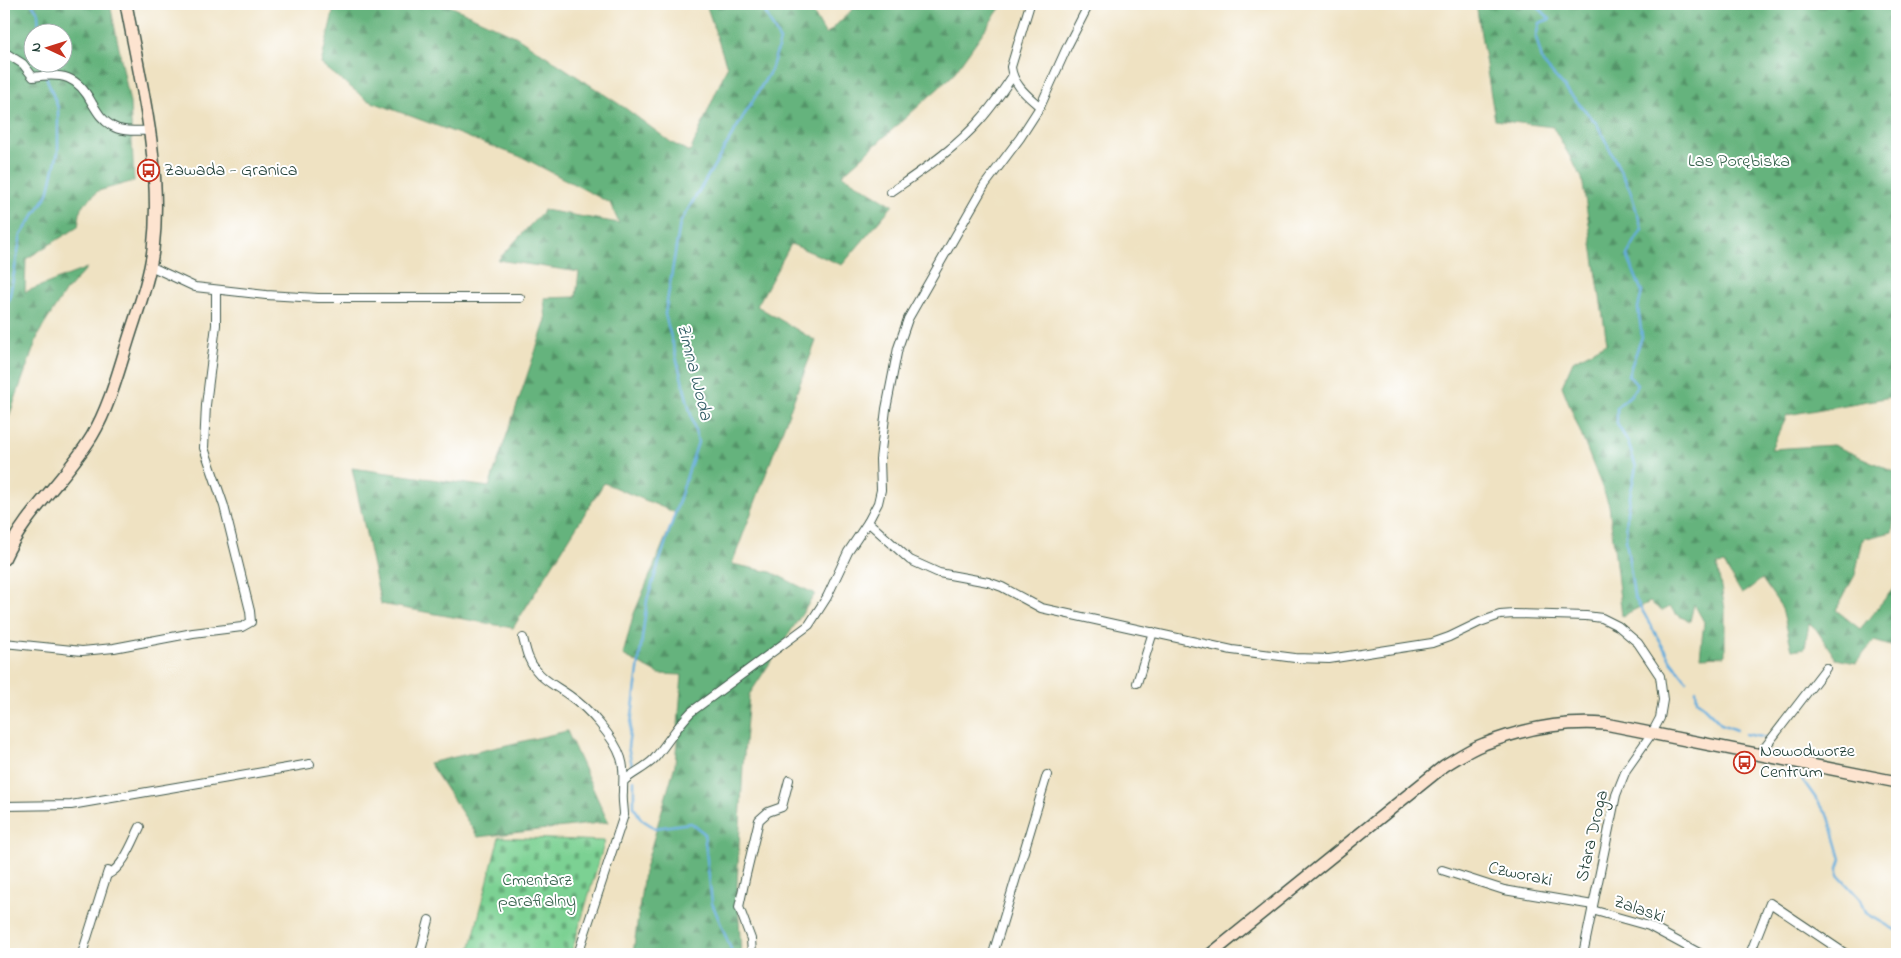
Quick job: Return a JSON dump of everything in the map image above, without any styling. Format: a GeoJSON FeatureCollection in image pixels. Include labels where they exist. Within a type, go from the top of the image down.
{"type":"FeatureCollection","features":[{"type":"Feature","properties":{"kind":"main road"},"geometry":{"type":"LineString","coordinates":[[4,559],[10,544],[27,519],[79,454],[100,420],[116,379],[150,266],[153,249],[155,186],[151,131],[126,4]]}},
{"type":"Feature","properties":{"kind":"main road"},"geometry":{"type":"LineString","coordinates":[[1211,954],[1427,779],[1482,744],[1534,729],[1574,724],[1605,724],[1856,772],[1897,782]]}},
{"type":"Feature","properties":{"kind":"street"},"geometry":{"type":"LineString","coordinates":[[1030,4],[1010,68],[1012,77],[1019,87],[1040,107]]}},
{"type":"Feature","properties":{"kind":"street"},"geometry":{"type":"LineString","coordinates":[[625,780],[634,772],[645,768],[654,759],[680,723],[691,712],[808,625],[827,597],[848,552],[878,503],[881,490],[880,459],[886,409],[898,348],[908,319],[984,186],[1020,138],[1040,107],[1089,4]]}},
{"type":"Feature","properties":{"kind":"street"},"geometry":{"type":"LineString","coordinates":[[4,52],[24,64],[33,77],[53,74],[74,81],[84,90],[100,117],[114,127],[125,130],[151,131]]}},
{"type":"Feature","properties":{"kind":"street"},"geometry":{"type":"LineString","coordinates":[[891,192],[936,160],[979,122],[995,103],[1012,77]]}},
{"type":"Feature","properties":{"kind":"street"},"geometry":{"type":"LineString","coordinates":[[150,266],[195,287],[216,290],[318,298],[520,298]]}},
{"type":"Feature","properties":{"kind":"street"},"geometry":{"type":"LineString","coordinates":[[4,643],[82,651],[114,648],[193,633],[242,627],[251,622],[250,611],[224,506],[204,448],[206,405],[216,325],[216,290]]}},
{"type":"Feature","properties":{"kind":"street","name":"Stara Droga"},"geometry":{"type":"LineString","coordinates":[[868,522],[910,560],[939,573],[1002,586],[1041,608],[1232,650],[1295,658],[1328,659],[1432,643],[1449,638],[1480,622],[1500,615],[1527,613],[1602,618],[1618,626],[1638,642],[1660,676],[1663,700],[1660,718],[1626,770],[1616,796],[1583,954]]}},
{"type":"Feature","properties":{"kind":"street"},"geometry":{"type":"LineString","coordinates":[[1137,683],[1153,632]]}},
{"type":"Feature","properties":{"kind":"street"},"geometry":{"type":"LineString","coordinates":[[523,638],[528,658],[536,670],[550,685],[570,696],[583,707],[607,734],[620,756],[625,780],[622,793],[624,815],[578,954]]}},
{"type":"Feature","properties":{"kind":"street"},"geometry":{"type":"LineString","coordinates":[[1760,755],[1826,668]]}},
{"type":"Feature","properties":{"kind":"street"},"geometry":{"type":"LineString","coordinates":[[4,806],[71,805],[310,764]]}},
{"type":"Feature","properties":{"kind":"street"},"geometry":{"type":"LineString","coordinates":[[993,954],[1047,775]]}},
{"type":"Feature","properties":{"kind":"street"},"geometry":{"type":"LineString","coordinates":[[752,954],[751,939],[739,907],[759,820],[768,812],[782,807],[789,780]]}},
{"type":"Feature","properties":{"kind":"street"},"geometry":{"type":"LineString","coordinates":[[82,954],[107,873],[114,872],[129,850],[140,827]]}},
{"type":"Feature","properties":{"kind":"street","name":"Czworaki"},"geometry":{"type":"LineString","coordinates":[[1442,870],[1504,890],[1593,908]]}},
{"type":"Feature","properties":{"kind":"street"},"geometry":{"type":"LineString","coordinates":[[1750,954],[1770,903],[1846,954]]}},
{"type":"Feature","properties":{"kind":"street","name":"Zalaski"},"geometry":{"type":"LineString","coordinates":[[1593,908],[1649,926],[1701,954]]}},
{"type":"Feature","properties":{"kind":"street"},"geometry":{"type":"LineString","coordinates":[[420,954],[429,920]]}},
{"type":"Feature","properties":{"kind":"green space"},"geometry":{"type":"Polygon","coordinates":[[[4,4],[110,4],[130,103],[134,181],[98,191],[81,207],[78,227],[26,259],[25,292],[87,268],[65,292],[39,333],[4,427],[4,4]]]}},
{"type":"Feature","properties":{"kind":"green space"},"geometry":{"type":"Polygon","coordinates":[[[335,4],[446,4],[517,37],[625,108],[672,143],[690,152],[727,67],[706,4],[808,4],[826,35],[858,4],[1003,4],[952,76],[842,175],[893,205],[842,265],[791,244],[757,306],[816,341],[732,564],[771,572],[815,594],[749,695],[743,766],[737,885],[741,954],[633,954],[644,872],[675,765],[682,675],[659,674],[623,655],[633,616],[676,513],[604,483],[513,628],[381,604],[352,468],[489,487],[546,320],[544,298],[576,297],[579,272],[498,260],[544,210],[619,223],[610,203],[524,158],[367,100],[321,64],[335,4]]]}},
{"type":"Feature","properties":{"kind":"green space","name":"Las Porębiska"},"geometry":{"type":"Polygon","coordinates":[[[1476,4],[1897,4],[1897,396],[1787,415],[1771,449],[1833,445],[1897,473],[1897,501],[1892,532],[1863,539],[1855,575],[1836,610],[1860,629],[1897,584],[1897,648],[1874,641],[1856,663],[1836,659],[1816,629],[1809,623],[1805,648],[1792,650],[1782,608],[1762,579],[1742,594],[1724,564],[1717,565],[1725,609],[1725,656],[1700,657],[1704,622],[1694,604],[1690,621],[1678,616],[1670,607],[1662,611],[1650,602],[1622,616],[1609,505],[1562,386],[1573,361],[1607,343],[1582,178],[1553,127],[1495,120],[1476,4]]]}},
{"type":"Feature","properties":{"kind":"green space"},"geometry":{"type":"Polygon","coordinates":[[[567,731],[608,822],[478,837],[429,763],[567,731]]]}},
{"type":"Feature","properties":{"kind":"green space","name":"Cmentarz parafialny"},"geometry":{"type":"Polygon","coordinates":[[[499,837],[605,841],[571,954],[469,954],[499,837]]]}},
{"type":"Feature","properties":{"kind":"waterway"},"geometry":{"type":"LineString","coordinates":[[32,4],[38,12],[38,22]]}},
{"type":"Feature","properties":{"kind":"waterway","name":"Zimna Woda"},"geometry":{"type":"LineString","coordinates":[[633,770],[628,747],[647,600],[698,442],[665,314],[680,223],[771,70],[780,41],[761,4]]}},
{"type":"Feature","properties":{"kind":"waterway"},"geometry":{"type":"LineString","coordinates":[[1535,4],[1550,19],[1539,23],[1536,37],[1543,63],[1597,124],[1630,190],[1642,229],[1627,255],[1642,292],[1638,308],[1642,337],[1628,375],[1637,385],[1632,394],[1617,407],[1617,424],[1628,442],[1636,467],[1627,511],[1626,539],[1634,596],[1671,661],[1687,681]]}},
{"type":"Feature","properties":{"kind":"waterway"},"geometry":{"type":"LineString","coordinates":[[4,313],[10,295],[21,235],[48,194],[58,152],[58,108],[45,72]]}},
{"type":"Feature","properties":{"kind":"waterway"},"geometry":{"type":"LineString","coordinates":[[1696,690],[1697,700],[1721,724],[1736,730]]}},
{"type":"Feature","properties":{"kind":"waterway"},"geometry":{"type":"LineString","coordinates":[[1745,734],[1767,738]]}},
{"type":"Feature","properties":{"kind":"waterway"},"geometry":{"type":"LineString","coordinates":[[1795,769],[1829,817],[1841,859],[1838,875],[1861,900],[1866,913],[1897,931]]}},
{"type":"Feature","properties":{"kind":"waterway","name":"Zimna Woda"},"geometry":{"type":"LineString","coordinates":[[634,780],[634,807],[641,819],[655,828],[691,823],[704,833],[712,903],[733,954]]}},
{"type":"Feature","properties":{"kind":"place","name":"Zawada - Granica"},"geometry":{"type":"Point","coordinates":[148,171]}},
{"type":"Feature","properties":{"kind":"place","name":"Nowodworze Centrum"},"geometry":{"type":"Point","coordinates":[1744,762]}}]}
